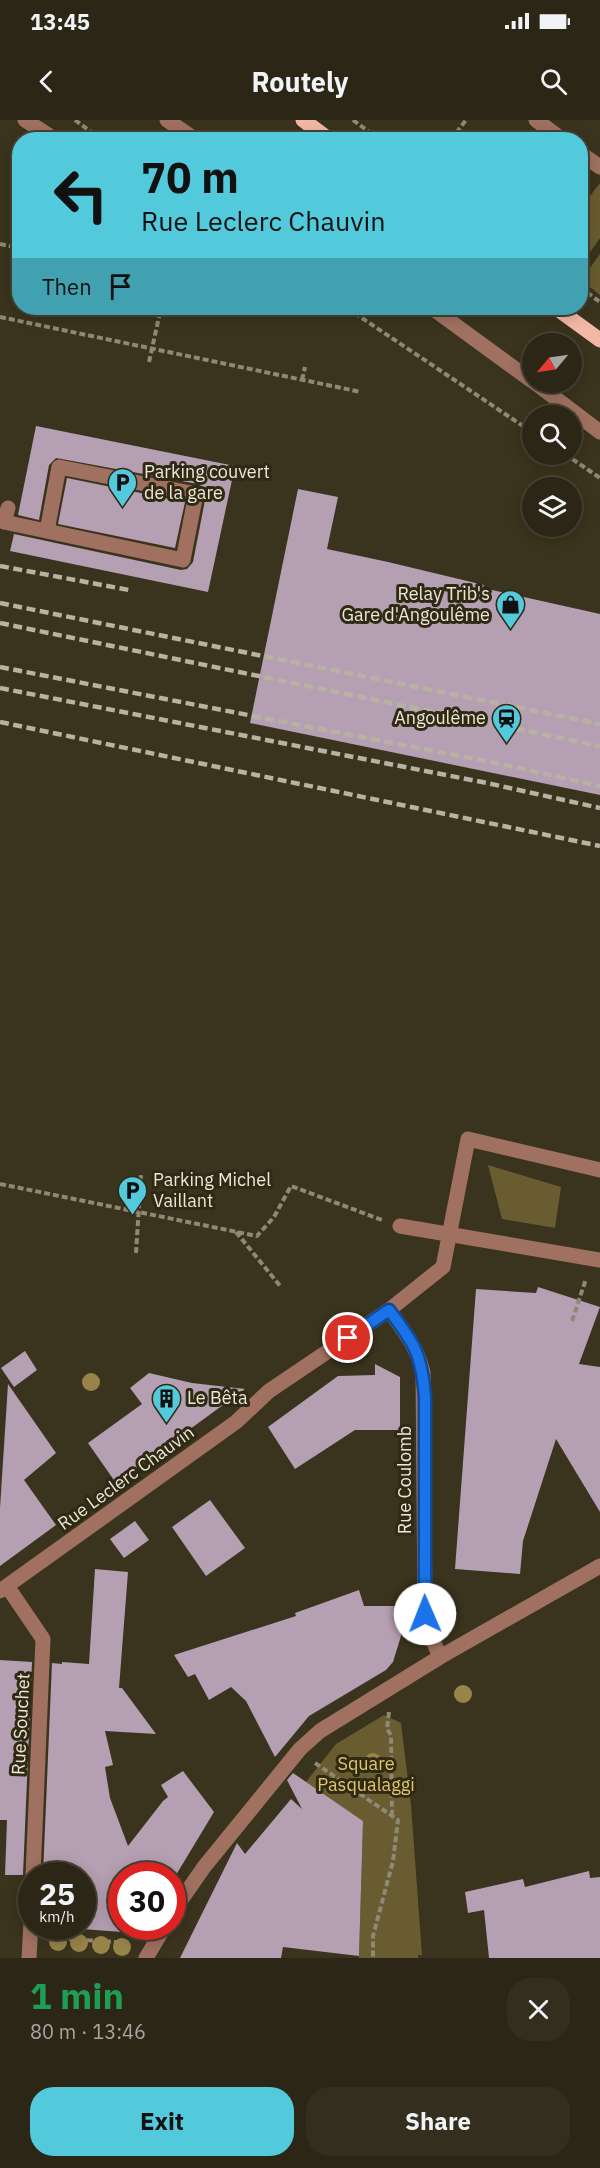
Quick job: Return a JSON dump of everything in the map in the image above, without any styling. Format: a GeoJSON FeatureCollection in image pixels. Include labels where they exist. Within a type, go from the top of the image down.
{"type":"FeatureCollection","features":[{"type":"Feature","properties":{"kind":"main road"},"geometry":{"type":"LineString","coordinates":[[303,120],[319,132]]}},
{"type":"Feature","properties":{"kind":"main road"},"geometry":{"type":"LineString","coordinates":[[566,315],[600,340]]}},
{"type":"Feature","properties":{"kind":"street"},"geometry":{"type":"LineString","coordinates":[[25,120],[44,132]]}},
{"type":"Feature","properties":{"kind":"street"},"geometry":{"type":"LineString","coordinates":[[167,120],[184,132]]}},
{"type":"Feature","properties":{"kind":"street"},"geometry":{"type":"LineString","coordinates":[[536,120],[552,132]]}},
{"type":"Feature","properties":{"kind":"street"},"geometry":{"type":"LineString","coordinates":[[442,315],[522,374]]}},
{"type":"Feature","properties":{"kind":"street"},"geometry":{"type":"LineString","coordinates":[[548,393],[600,432]]}},
{"type":"Feature","properties":{"kind":"street"},"geometry":{"type":"LineString","coordinates":[[8,508],[4,522],[46,531],[183,560],[196,494],[59,467],[46,531]]}},
{"type":"Feature","properties":{"kind":"street"},"geometry":{"type":"LineString","coordinates":[[450,1234],[468,1139],[600,1170]]}},
{"type":"Feature","properties":{"kind":"street"},"geometry":{"type":"LineString","coordinates":[[400,1226],[596,1259]]}},
{"type":"Feature","properties":{"kind":"street","name":"Rue Leclerc Chauvin"},"geometry":{"type":"LineString","coordinates":[[3,1588],[236,1422],[268,1391],[389,1310],[443,1267],[450,1234]]}},
{"type":"Feature","properties":{"kind":"street","name":"Rue Coulomb"},"geometry":{"type":"LineString","coordinates":[[389,1310],[412,1340],[423,1372],[425,1614],[429,1631],[440,1657]]}},
{"type":"Feature","properties":{"kind":"street"},"geometry":{"type":"LineString","coordinates":[[186,1893],[204,1867],[300,1749],[338,1718],[600,1566]]}},
{"type":"Feature","properties":{"kind":"street","name":"Rue Souchet"},"geometry":{"type":"LineString","coordinates":[[3,1588],[43,1639],[34,1862]]}},
{"type":"Feature","properties":{"kind":"street"},"geometry":{"type":"LineString","coordinates":[[29,1958],[30,1940]]}},
{"type":"Feature","properties":{"kind":"street"},"geometry":{"type":"LineString","coordinates":[[148,1955],[157,1940]]}},
{"type":"Feature","properties":{"kind":"path"},"geometry":{"type":"LineString","coordinates":[[75,120],[91,132]]}},
{"type":"Feature","properties":{"kind":"path"},"geometry":{"type":"LineString","coordinates":[[353,120],[369,132]]}},
{"type":"Feature","properties":{"kind":"path"},"geometry":{"type":"LineString","coordinates":[[149,362],[160,315]]}},
{"type":"Feature","properties":{"kind":"path"},"geometry":{"type":"LineString","coordinates":[[357,315],[522,425]]}},
{"type":"Feature","properties":{"kind":"path"},"geometry":{"type":"LineString","coordinates":[[0,317],[361,392]]}},
{"type":"Feature","properties":{"kind":"path"},"geometry":{"type":"LineString","coordinates":[[302,380],[305,366]]}},
{"type":"Feature","properties":{"kind":"path"},"geometry":{"type":"LineString","coordinates":[[581,465],[600,478]]}},
{"type":"Feature","properties":{"kind":"path"},"geometry":{"type":"LineString","coordinates":[[136,1253],[141,1174]]}},
{"type":"Feature","properties":{"kind":"path"},"geometry":{"type":"LineString","coordinates":[[0,1184],[257,1236],[274,1217],[291,1186],[400,1226]]}},
{"type":"Feature","properties":{"kind":"path"},"geometry":{"type":"LineString","coordinates":[[235,1232],[281,1287]]}},
{"type":"Feature","properties":{"kind":"path"},"geometry":{"type":"LineString","coordinates":[[572,1321],[596,1259]]}},
{"type":"Feature","properties":{"kind":"path"},"geometry":{"type":"LineString","coordinates":[[389,1717],[387,1729],[391,1735],[392,1814]]}},
{"type":"Feature","properties":{"kind":"path"},"geometry":{"type":"LineString","coordinates":[[300,1749],[317,1766],[398,1820],[393,1861],[373,1936],[373,1958]]}},
{"type":"Feature","properties":{"kind":"path"},"geometry":{"type":"LineString","coordinates":[[83,1940],[136,1943],[148,1955]]}},
{"type":"Feature","properties":{"kind":"green space"},"geometry":{"type":"Polygon","coordinates":[[[600,183],[600,238],[588,255],[588,194],[590,196],[600,183]]]}},
{"type":"Feature","properties":{"kind":"green space"},"geometry":{"type":"Polygon","coordinates":[[[600,254],[600,295],[588,286],[588,270],[600,254]]]}},
{"type":"Feature","properties":{"kind":"green space"},"geometry":{"type":"Polygon","coordinates":[[[488,1165],[561,1187],[555,1228],[502,1219],[488,1165]]]}},
{"type":"Feature","properties":{"kind":"green space","name":"Square Pasqualaggi"},"geometry":{"type":"Polygon","coordinates":[[[384,1715],[401,1723],[411,1805],[422,1955],[418,1955],[418,1958],[359,1958],[363,1821],[306,1782],[336,1744],[384,1715]]]}},
{"type":"Feature","properties":{"kind":"building"},"geometry":{"type":"Polygon","coordinates":[[[36,426],[235,466],[208,592],[10,551],[14,534],[181,570],[187,569],[193,562],[206,495],[203,487],[198,484],[56,458],[49,465],[39,520],[18,515],[36,426]]]}},
{"type":"Feature","properties":{"kind":"building"},"geometry":{"type":"Polygon","coordinates":[[[67,478],[185,502],[175,548],[58,524],[67,478]]]}},
{"type":"Feature","properties":{"kind":"building"},"geometry":{"type":"Polygon","coordinates":[[[298,489],[338,497],[327,549],[484,585],[483,588],[600,614],[600,795],[250,723],[298,489]]]}},
{"type":"Feature","properties":{"kind":"building"},"geometry":{"type":"Polygon","coordinates":[[[538,1287],[600,1307],[579,1364],[600,1367],[600,1512],[556,1439],[523,1541],[520,1574],[455,1569],[476,1289],[536,1293],[538,1287]]]}},
{"type":"Feature","properties":{"kind":"building"},"geometry":{"type":"Polygon","coordinates":[[[25,1351],[37,1370],[14,1387],[1,1368],[25,1351]]]}},
{"type":"Feature","properties":{"kind":"building"},"geometry":{"type":"Polygon","coordinates":[[[375,1364],[400,1377],[400,1430],[355,1430],[295,1469],[268,1427],[338,1376],[375,1375],[375,1364]]]}},
{"type":"Feature","properties":{"kind":"building"},"geometry":{"type":"Polygon","coordinates":[[[149,1373],[192,1383],[245,1389],[116,1483],[88,1443],[142,1404],[130,1388],[149,1373]]]}},
{"type":"Feature","properties":{"kind":"building"},"geometry":{"type":"Polygon","coordinates":[[[8,1384],[56,1453],[24,1480],[56,1525],[0,1566],[0,1508],[8,1384]]]}},
{"type":"Feature","properties":{"kind":"building"},"geometry":{"type":"Polygon","coordinates":[[[210,1500],[245,1548],[206,1576],[172,1527],[210,1500]]]}},
{"type":"Feature","properties":{"kind":"building"},"geometry":{"type":"Polygon","coordinates":[[[135,1521],[149,1540],[124,1558],[110,1539],[135,1521]]]}},
{"type":"Feature","properties":{"kind":"building"},"geometry":{"type":"Polygon","coordinates":[[[95,1569],[128,1572],[119,1688],[122,1688],[156,1734],[105,1731],[113,1765],[105,1767],[110,1798],[128,1846],[168,1797],[161,1785],[183,1771],[214,1812],[184,1862],[108,1862],[108,1931],[96,1930],[96,1862],[44,1862],[52,1663],[89,1664],[95,1569]]]}},
{"type":"Feature","properties":{"kind":"building"},"geometry":{"type":"Polygon","coordinates":[[[359,1590],[364,1606],[400,1606],[401,1636],[393,1662],[386,1670],[309,1716],[275,1757],[246,1701],[231,1687],[209,1700],[195,1674],[188,1677],[174,1655],[296,1616],[295,1613],[359,1590]]]}},
{"type":"Feature","properties":{"kind":"building"},"geometry":{"type":"Polygon","coordinates":[[[0,1660],[32,1662],[24,1862],[18,1862],[18,1875],[5,1875],[7,1820],[0,1820],[0,1660]]]}},
{"type":"Feature","properties":{"kind":"building"},"geometry":{"type":"Polygon","coordinates":[[[293,1773],[363,1821],[359,1956],[283,1947],[281,1958],[180,1958],[237,1843],[245,1854],[291,1799],[302,1809],[287,1780],[293,1773]]]}},
{"type":"Feature","properties":{"kind":"building"},"geometry":{"type":"Polygon","coordinates":[[[589,1871],[590,1878],[600,1877],[600,1958],[489,1958],[484,1910],[468,1913],[465,1892],[523,1879],[525,1887],[589,1871]]]}},
{"type":"Feature","properties":{"kind":"railway"},"geometry":{"type":"LineString","coordinates":[[0,566],[129,590]]}},
{"type":"Feature","properties":{"kind":"railway"},"geometry":{"type":"LineString","coordinates":[[0,603],[600,724]]}},
{"type":"Feature","properties":{"kind":"railway"},"geometry":{"type":"LineString","coordinates":[[0,623],[600,746]]}},
{"type":"Feature","properties":{"kind":"railway"},"geometry":{"type":"LineString","coordinates":[[0,667],[491,762],[600,786]]}},
{"type":"Feature","properties":{"kind":"railway"},"geometry":{"type":"LineString","coordinates":[[0,688],[487,783],[600,808]]}},
{"type":"Feature","properties":{"kind":"railway"},"geometry":{"type":"LineString","coordinates":[[0,722],[600,846]]}},
{"type":"Feature","properties":{"kind":"place","name":"Parking couvert de la gare"},"geometry":{"type":"Point","coordinates":[123,508]}},
{"type":"Feature","properties":{"kind":"place","name":"Relay Trib's Gare d'Angoulême"},"geometry":{"type":"Point","coordinates":[511,630]}},
{"type":"Feature","properties":{"kind":"place","name":"Angoulême"},"geometry":{"type":"Point","coordinates":[507,744]}},
{"type":"Feature","properties":{"kind":"place","name":"Parking Michel Vaillant"},"geometry":{"type":"Point","coordinates":[132,1216]}},
{"type":"Feature","properties":{"kind":"place","name":"Le Bêta"},"geometry":{"type":"Point","coordinates":[166,1424]}},
{"type":"Feature","properties":{"kind":"route"},"geometry":{"type":"LineString","coordinates":[[348,1338],[389,1310],[412,1340],[418,1354],[423,1372],[425,1398],[425,1614]]}}]}
